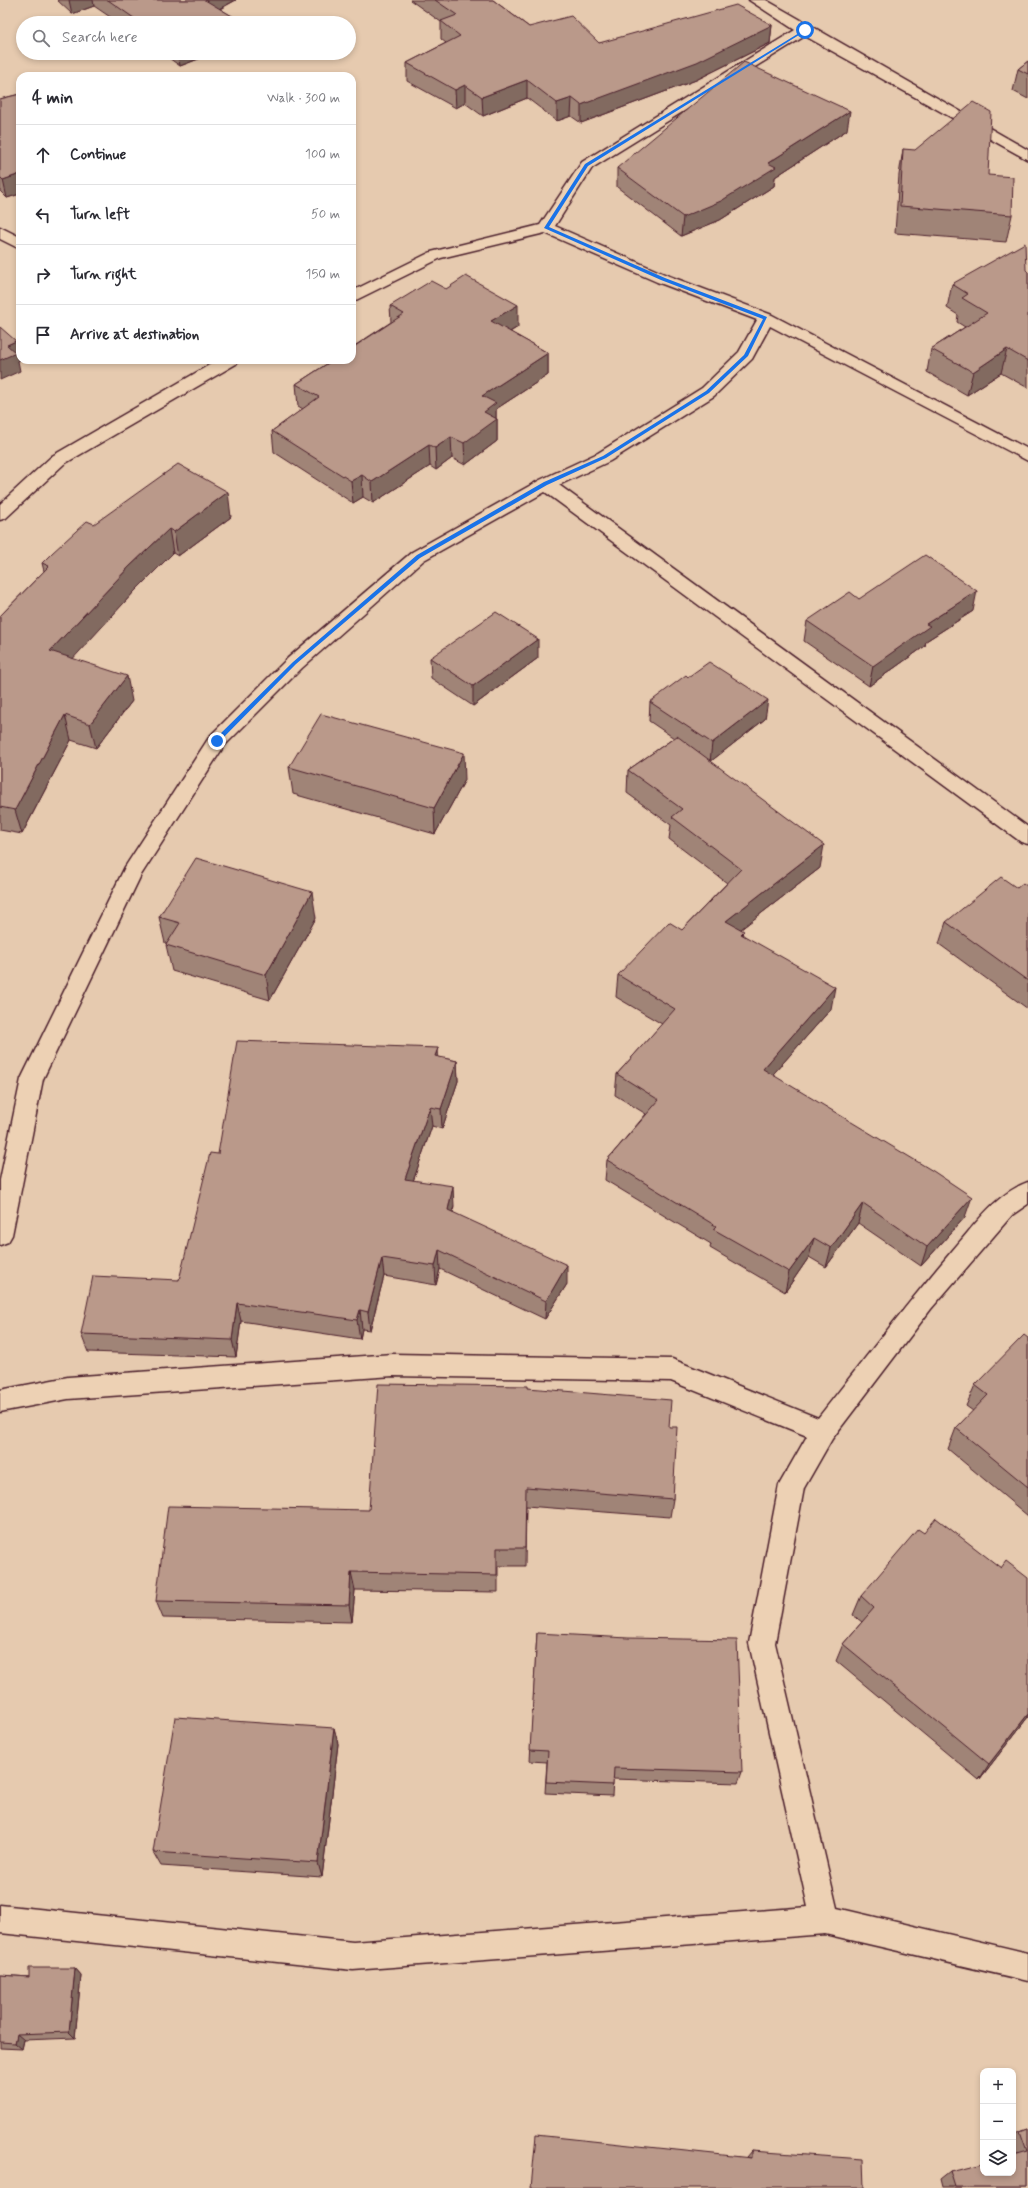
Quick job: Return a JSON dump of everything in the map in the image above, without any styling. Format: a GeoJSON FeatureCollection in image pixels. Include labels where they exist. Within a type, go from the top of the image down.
{"type":"FeatureCollection","features":[{"type":"Feature","properties":{"kind":"street"},"geometry":{"type":"LineString","coordinates":[[756,0],[805,30],[1028,156]]}},
{"type":"Feature","properties":{"kind":"street"},"geometry":{"type":"LineString","coordinates":[[546,228],[587,165],[805,30]]}},
{"type":"Feature","properties":{"kind":"street"},"geometry":{"type":"LineString","coordinates":[[356,294],[436,255],[546,228],[663,279],[766,318],[1028,456]]}},
{"type":"Feature","properties":{"kind":"street"},"geometry":{"type":"LineString","coordinates":[[0,232],[16,242]]}},
{"type":"Feature","properties":{"kind":"street"},"geometry":{"type":"LineString","coordinates":[[0,1235],[32,1078],[132,872],[217,741],[294,663],[418,556],[546,484],[604,457],[708,392],[746,355],[766,318]]}},
{"type":"Feature","properties":{"kind":"street"},"geometry":{"type":"LineString","coordinates":[[0,514],[58,460],[218,364]]}},
{"type":"Feature","properties":{"kind":"street"},"geometry":{"type":"LineString","coordinates":[[546,484],[1028,837]]}},
{"type":"Feature","properties":{"kind":"street"},"geometry":{"type":"LineString","coordinates":[[825,1920],[762,1643],[792,1485],[823,1431],[928,1296],[1004,1208],[1028,1192]]}},
{"type":"Feature","properties":{"kind":"street"},"geometry":{"type":"LineString","coordinates":[[0,1401],[68,1388],[393,1365],[672,1370],[823,1431]]}},
{"type":"Feature","properties":{"kind":"street"},"geometry":{"type":"LineString","coordinates":[[0,1919],[353,1956],[825,1920],[1028,1967]]}},
{"type":"Feature","properties":{"kind":"building"},"geometry":{"type":"Polygon","coordinates":[[[108,0],[205,0],[232,16],[131,16],[108,0]]]}},
{"type":"Feature","properties":{"kind":"building"},"geometry":{"type":"Polygon","coordinates":[[[435,0],[493,0],[529,27],[571,16],[599,43],[736,5],[772,25],[697,62],[581,105],[572,98],[557,103],[527,80],[482,97],[465,85],[455,90],[407,63],[460,36],[441,21],[457,15],[435,0]]]}},
{"type":"Feature","properties":{"kind":"building"},"geometry":{"type":"Polygon","coordinates":[[[1028,61],[1028,74],[1018,69],[1028,61]]]}},
{"type":"Feature","properties":{"kind":"building"},"geometry":{"type":"Polygon","coordinates":[[[744,62],[850,111],[768,163],[776,167],[721,201],[683,217],[617,168],[744,62]]]}},
{"type":"Feature","properties":{"kind":"building"},"geometry":{"type":"Polygon","coordinates":[[[16,95],[16,175],[3,180],[0,177],[0,99],[16,95]]]}},
{"type":"Feature","properties":{"kind":"building"},"geometry":{"type":"Polygon","coordinates":[[[973,102],[991,112],[988,175],[1013,177],[1012,215],[900,206],[903,149],[915,150],[973,102]]]}},
{"type":"Feature","properties":{"kind":"building"},"geometry":{"type":"Polygon","coordinates":[[[1025,243],[1026,270],[1028,272],[1028,361],[1007,349],[973,372],[931,349],[987,313],[962,298],[968,294],[952,284],[1025,243]]]}},
{"type":"Feature","properties":{"kind":"building"},"geometry":{"type":"Polygon","coordinates":[[[466,276],[518,305],[491,321],[548,353],[482,396],[496,403],[484,412],[497,419],[464,443],[451,437],[435,448],[429,445],[372,482],[362,475],[351,481],[272,431],[319,397],[296,384],[327,364],[356,364],[356,345],[404,314],[390,306],[431,281],[446,289],[466,276]]]}},
{"type":"Feature","properties":{"kind":"building"},"geometry":{"type":"Polygon","coordinates":[[[0,327],[16,341],[7,345],[16,353],[0,360],[0,327]]]}},
{"type":"Feature","properties":{"kind":"building"},"geometry":{"type":"Polygon","coordinates":[[[178,464],[228,492],[174,532],[169,529],[129,567],[50,651],[127,676],[90,724],[65,715],[15,810],[0,807],[0,616],[49,566],[42,563],[87,521],[94,524],[178,464]]]}},
{"type":"Feature","properties":{"kind":"building"},"geometry":{"type":"Polygon","coordinates":[[[925,555],[977,591],[926,624],[930,626],[873,666],[807,621],[850,592],[859,599],[925,555]]]}},
{"type":"Feature","properties":{"kind":"building"},"geometry":{"type":"Polygon","coordinates":[[[496,612],[538,639],[473,686],[430,658],[496,612]]]}},
{"type":"Feature","properties":{"kind":"building"},"geometry":{"type":"Polygon","coordinates":[[[709,662],[768,700],[712,743],[650,702],[686,675],[688,677],[709,662]]]}},
{"type":"Feature","properties":{"kind":"building"},"geometry":{"type":"Polygon","coordinates":[[[321,714],[464,753],[434,808],[289,767],[321,714]]]}},
{"type":"Feature","properties":{"kind":"building"},"geometry":{"type":"Polygon","coordinates":[[[677,736],[824,845],[726,921],[744,931],[741,934],[835,987],[763,1069],[933,1171],[972,1197],[927,1247],[863,1203],[831,1248],[814,1238],[789,1272],[713,1229],[716,1226],[607,1160],[659,1100],[617,1074],[675,1009],[618,975],[669,922],[682,930],[741,869],[672,817],[682,809],[628,770],[677,736]]]}},
{"type":"Feature","properties":{"kind":"building"},"geometry":{"type":"Polygon","coordinates":[[[196,858],[312,892],[266,975],[166,945],[180,923],[159,917],[196,858]]]}},
{"type":"Feature","properties":{"kind":"building"},"geometry":{"type":"Polygon","coordinates":[[[1001,877],[1017,888],[1023,883],[1028,887],[1028,981],[946,922],[1001,877]]]}},
{"type":"Feature","properties":{"kind":"building"},"geometry":{"type":"Polygon","coordinates":[[[237,1041],[438,1048],[435,1056],[457,1061],[441,1109],[430,1107],[405,1179],[453,1186],[448,1210],[567,1265],[546,1301],[439,1250],[435,1266],[382,1258],[368,1312],[360,1310],[357,1320],[237,1303],[232,1340],[81,1334],[93,1276],[179,1280],[210,1153],[218,1154],[237,1041]]]}},
{"type":"Feature","properties":{"kind":"building"},"geometry":{"type":"Polygon","coordinates":[[[1024,1335],[1028,1338],[1028,1487],[956,1428],[988,1395],[975,1385],[1024,1335]]]}},
{"type":"Feature","properties":{"kind":"building"},"geometry":{"type":"Polygon","coordinates":[[[378,1384],[528,1386],[528,1388],[671,1400],[669,1427],[677,1427],[673,1499],[526,1487],[525,1548],[497,1548],[497,1575],[351,1572],[349,1605],[156,1601],[168,1506],[369,1510],[378,1384]]]}},
{"type":"Feature","properties":{"kind":"building"},"geometry":{"type":"Polygon","coordinates":[[[936,1518],[1001,1568],[1006,1561],[1028,1578],[1028,1714],[989,1764],[843,1644],[874,1608],[861,1596],[918,1529],[924,1533],[936,1518]]]}},
{"type":"Feature","properties":{"kind":"building"},"geometry":{"type":"Polygon","coordinates":[[[537,1633],[628,1638],[737,1640],[742,1772],[614,1768],[613,1785],[546,1782],[548,1751],[530,1750],[537,1633]]]}},
{"type":"Feature","properties":{"kind":"building"},"geometry":{"type":"Polygon","coordinates":[[[175,1717],[334,1728],[318,1863],[153,1852],[175,1717]]]}},
{"type":"Feature","properties":{"kind":"building"},"geometry":{"type":"Polygon","coordinates":[[[29,1968],[75,1968],[69,2032],[17,2034],[15,2043],[0,2042],[0,1975],[29,1977],[29,1968]]]}},
{"type":"Feature","properties":{"kind":"building"},"geometry":{"type":"Polygon","coordinates":[[[1028,2129],[1028,2188],[955,2188],[950,2172],[980,2165],[980,2176],[1016,2176],[1016,2155],[1027,2152],[1020,2132],[1028,2129]]]}},
{"type":"Feature","properties":{"kind":"building"},"geometry":{"type":"Polygon","coordinates":[[[536,2135],[751,2158],[751,2151],[863,2159],[864,2188],[531,2188],[536,2135]]]}},
{"type":"Feature","properties":{"kind":"route"},"geometry":{"type":"LineString","coordinates":[[217,741],[294,663],[418,556],[546,484],[604,457],[708,392],[746,355],[766,318],[663,279],[546,228],[587,165],[805,30]]}}]}
